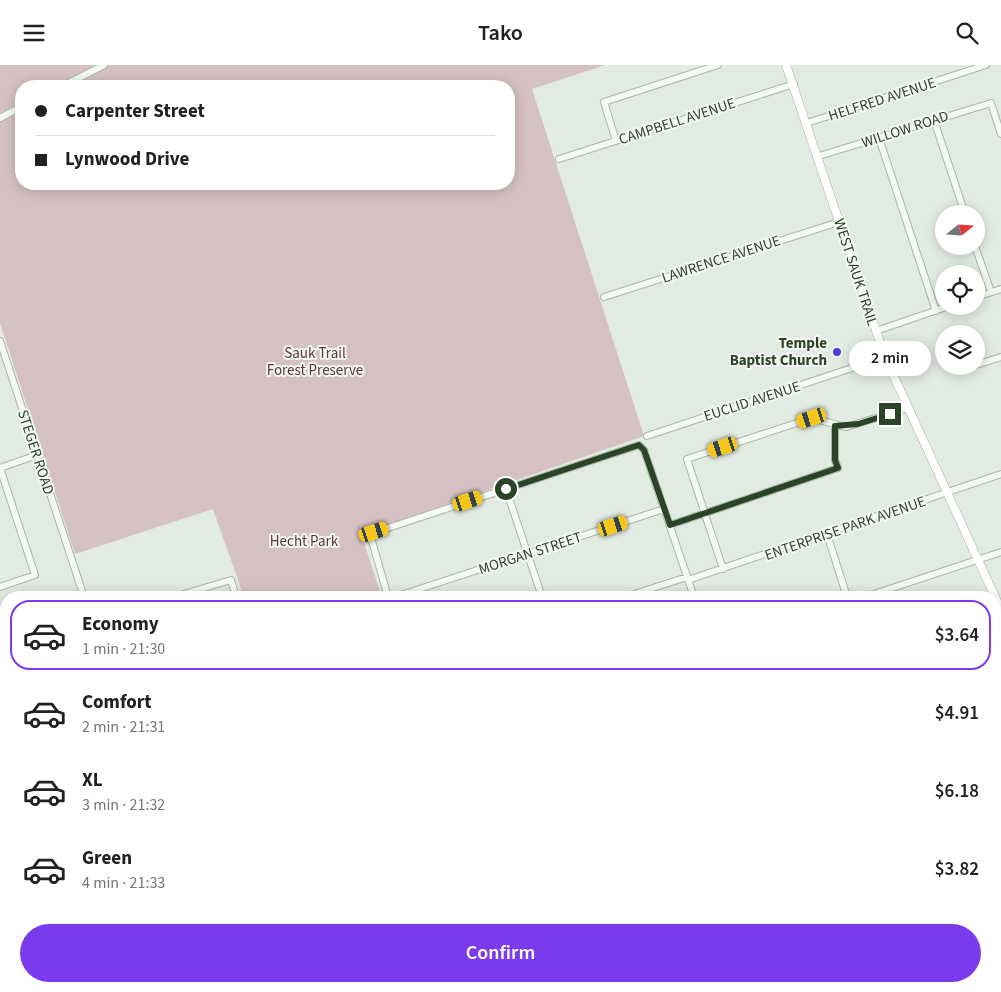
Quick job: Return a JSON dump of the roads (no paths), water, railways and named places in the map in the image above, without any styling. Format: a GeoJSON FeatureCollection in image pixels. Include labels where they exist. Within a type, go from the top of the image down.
{"type":"FeatureCollection","features":[{"type":"Feature","properties":{"kind":"main road","name":"WEST SAUK TRAIL"},"geometry":{"type":"LineString","coordinates":[[786,65],[819,156],[885,357],[993,591]]}},
{"type":"Feature","properties":{"kind":"street"},"geometry":{"type":"LineString","coordinates":[[74,80],[104,65]]}},
{"type":"Feature","properties":{"kind":"street"},"geometry":{"type":"LineString","coordinates":[[616,141],[604,103],[718,65]]}},
{"type":"Feature","properties":{"kind":"street","name":"HELFRED AVENUE"},"geometry":{"type":"LineString","coordinates":[[807,123],[986,65]]}},
{"type":"Feature","properties":{"kind":"street","name":"CAMPBELL AVENUE"},"geometry":{"type":"LineString","coordinates":[[559,159],[794,84]]}},
{"type":"Feature","properties":{"kind":"street","name":"WILLOW ROAD"},"geometry":{"type":"LineString","coordinates":[[819,156],[990,103],[1001,133]]}},
{"type":"Feature","properties":{"kind":"street"},"geometry":{"type":"LineString","coordinates":[[0,118],[15,110]]}},
{"type":"Feature","properties":{"kind":"street"},"geometry":{"type":"LineString","coordinates":[[934,120],[962,205]]}},
{"type":"Feature","properties":{"kind":"street"},"geometry":{"type":"LineString","coordinates":[[879,138],[935,308]]}},
{"type":"Feature","properties":{"kind":"street","name":"LAWRENCE AVENUE"},"geometry":{"type":"LineString","coordinates":[[604,297],[839,221]]}},
{"type":"Feature","properties":{"kind":"street"},"geometry":{"type":"LineString","coordinates":[[979,255],[991,292]]}},
{"type":"Feature","properties":{"kind":"street"},"geometry":{"type":"LineString","coordinates":[[985,294],[1001,289]]}},
{"type":"Feature","properties":{"kind":"street"},"geometry":{"type":"LineString","coordinates":[[876,331],[935,311]]}},
{"type":"Feature","properties":{"kind":"street","name":"STEGER ROAD"},"geometry":{"type":"LineString","coordinates":[[0,341],[82,591]]}},
{"type":"Feature","properties":{"kind":"street","name":"EUCLID AVENUE"},"geometry":{"type":"LineString","coordinates":[[647,436],[885,357]]}},
{"type":"Feature","properties":{"kind":"street"},"geometry":{"type":"LineString","coordinates":[[985,362],[1001,357]]}},
{"type":"Feature","properties":{"kind":"street"},"geometry":{"type":"LineString","coordinates":[[723,569],[688,459],[812,418],[823,420],[835,426],[858,424],[908,408]]}},
{"type":"Feature","properties":{"kind":"street"},"geometry":{"type":"LineString","coordinates":[[670,525],[838,468],[835,460],[835,426]]}},
{"type":"Feature","properties":{"kind":"street"},"geometry":{"type":"LineString","coordinates":[[386,591],[370,534],[639,445],[644,450],[692,591]]}},
{"type":"Feature","properties":{"kind":"street"},"geometry":{"type":"LineString","coordinates":[[0,587],[35,575],[0,468],[37,455]]}},
{"type":"Feature","properties":{"kind":"street","name":"ENTERPRISE PARK AVENUE"},"geometry":{"type":"LineString","coordinates":[[646,591],[723,569],[1001,474]]}},
{"type":"Feature","properties":{"kind":"street"},"geometry":{"type":"LineString","coordinates":[[506,489],[540,591]]}},
{"type":"Feature","properties":{"kind":"street","name":"MORGAN STREET"},"geometry":{"type":"LineString","coordinates":[[413,591],[664,509]]}},
{"type":"Feature","properties":{"kind":"street"},"geometry":{"type":"LineString","coordinates":[[827,534],[845,591]]}},
{"type":"Feature","properties":{"kind":"street"},"geometry":{"type":"LineString","coordinates":[[883,591],[1001,552]]}},
{"type":"Feature","properties":{"kind":"street"},"geometry":{"type":"LineString","coordinates":[[194,591],[231,580],[234,591]]}},
{"type":"Feature","properties":{"kind":"place","name":"Temple Baptist Church"},"geometry":{"type":"Point","coordinates":[837,352]}},
{"type":"Feature","properties":{"kind":"park label","name":"Sauk Trail Forest Preserve"},"geometry":{"type":"Point","coordinates":[315,362]}},
{"type":"Feature","properties":{"kind":"park label","name":"Hecht Park"},"geometry":{"type":"Point","coordinates":[304,541]}}]}
